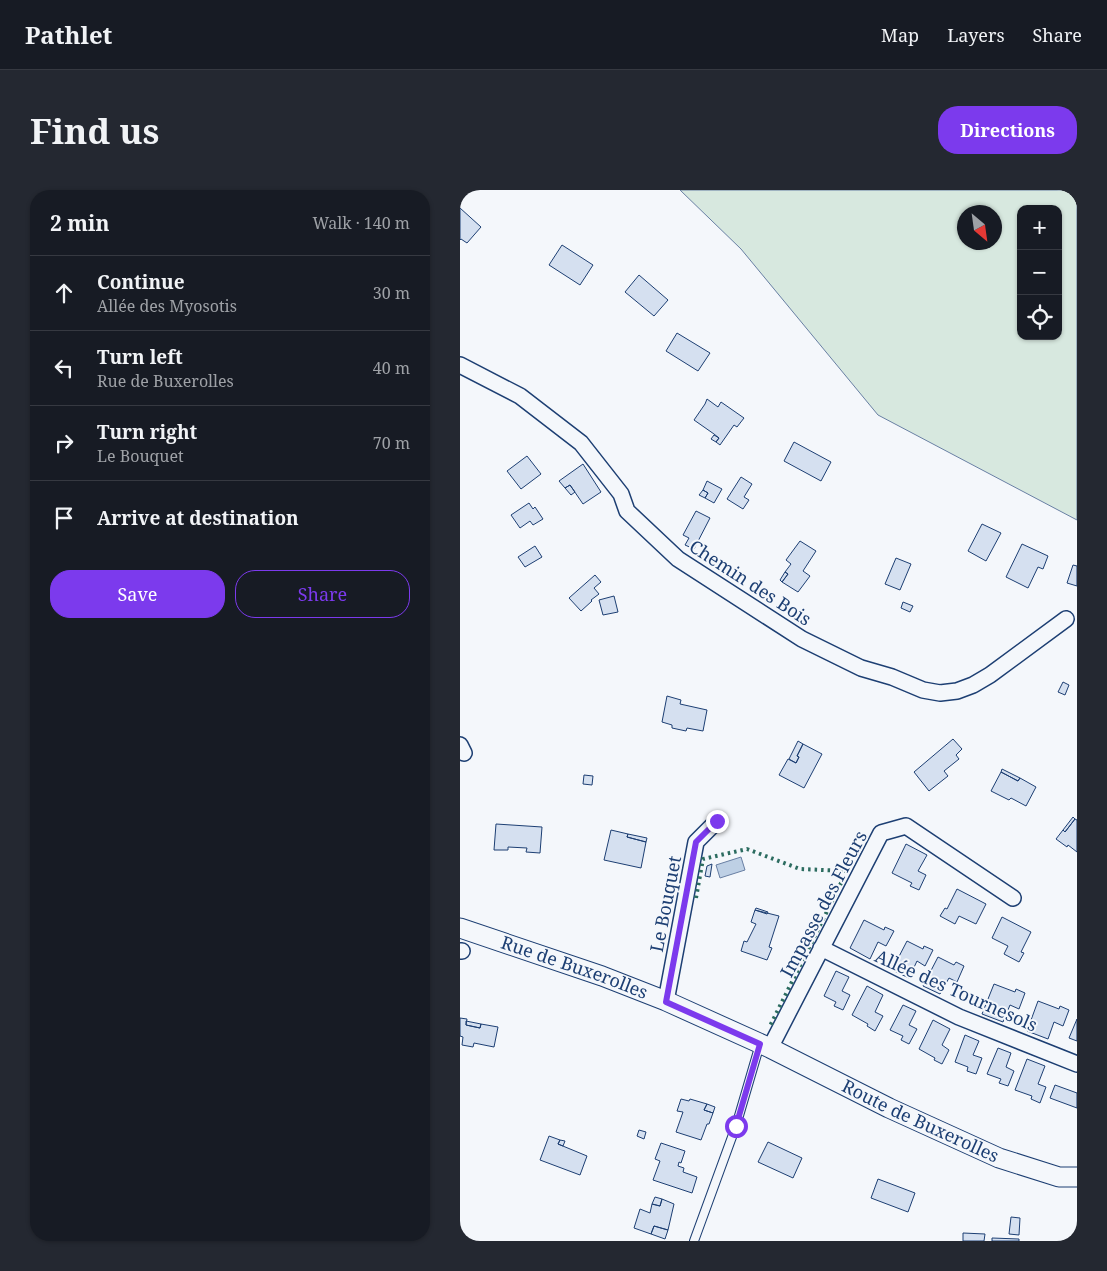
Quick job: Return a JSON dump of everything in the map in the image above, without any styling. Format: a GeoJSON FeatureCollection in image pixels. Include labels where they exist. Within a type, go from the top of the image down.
{"type":"FeatureCollection","features":[{"type":"Feature","properties":{"kind":"street","name":"Chemin des Bois"},"geometry":{"type":"LineString","coordinates":[[460,365],[520,396],[580,443],[621,494],[627,511],[678,559],[802,639],[860,668],[892,677],[923,690],[940,693],[957,691],[973,685],[990,675],[1066,619]]}},
{"type":"Feature","properties":{"kind":"street","name":"Le Bouquet"},"geometry":{"type":"LineString","coordinates":[[666,1002],[696,842],[717,821]]}},
{"type":"Feature","properties":{"kind":"street","name":"Impasse des Fleurs"},"geometry":{"type":"LineString","coordinates":[[765,1046],[821,948],[881,833],[906,826],[1013,898]]}},
{"type":"Feature","properties":{"kind":"street","name":"Rue de Buxerolles"},"geometry":{"type":"LineString","coordinates":[[460,928],[602,976],[765,1046]]}},
{"type":"Feature","properties":{"kind":"street","name":"Allée des Tournesols"},"geometry":{"type":"LineString","coordinates":[[821,948],[959,1017],[1077,1064]]}},
{"type":"Feature","properties":{"kind":"street","name":"Route de Buxerolles"},"geometry":{"type":"LineString","coordinates":[[765,1046],[889,1108],[999,1158],[1059,1176],[1077,1177]]}},
{"type":"Feature","properties":{"kind":"lane"},"geometry":{"type":"LineString","coordinates":[[694,1241],[765,1046]]}},
{"type":"Feature","properties":{"kind":"shaded area"},"geometry":{"type":"Polygon","coordinates":[[[680,190],[1077,190],[1077,520],[878,415],[741,249],[680,190]]]}},
{"type":"Feature","properties":{"kind":"water"},"geometry":{"type":"Polygon","coordinates":[[[741,857],[745,870],[720,878],[716,865],[741,857]]]}},
{"type":"Feature","properties":{"kind":"building"},"geometry":{"type":"Polygon","coordinates":[[[460,208],[481,227],[467,243],[460,240],[460,208]]]}},
{"type":"Feature","properties":{"kind":"building"},"geometry":{"type":"Polygon","coordinates":[[[562,245],[593,265],[580,285],[549,265],[562,245]]]}},
{"type":"Feature","properties":{"kind":"building"},"geometry":{"type":"Polygon","coordinates":[[[639,275],[668,300],[654,316],[625,292],[639,275]]]}},
{"type":"Feature","properties":{"kind":"building"},"geometry":{"type":"Polygon","coordinates":[[[677,333],[710,353],[698,371],[666,351],[677,333]]]}},
{"type":"Feature","properties":{"kind":"building"},"geometry":{"type":"Polygon","coordinates":[[[707,399],[718,407],[721,402],[744,418],[737,427],[734,425],[720,445],[716,442],[719,438],[694,420],[707,399]]]}},
{"type":"Feature","properties":{"kind":"building"},"geometry":{"type":"Polygon","coordinates":[[[714,435],[719,438],[716,442],[711,439],[714,435]]]}},
{"type":"Feature","properties":{"kind":"building"},"geometry":{"type":"Polygon","coordinates":[[[794,442],[831,462],[821,481],[784,461],[794,442]]]}},
{"type":"Feature","properties":{"kind":"building"},"geometry":{"type":"Polygon","coordinates":[[[527,456],[541,474],[521,489],[507,471],[527,456]]]}},
{"type":"Feature","properties":{"kind":"building"},"geometry":{"type":"Polygon","coordinates":[[[583,464],[601,492],[583,504],[570,485],[565,488],[559,481],[583,464]]]}},
{"type":"Feature","properties":{"kind":"building"},"geometry":{"type":"Polygon","coordinates":[[[741,477],[752,484],[744,497],[749,500],[743,509],[727,499],[741,477]]]}},
{"type":"Feature","properties":{"kind":"building"},"geometry":{"type":"Polygon","coordinates":[[[707,481],[722,489],[714,503],[705,498],[708,493],[703,490],[707,481]]]}},
{"type":"Feature","properties":{"kind":"building"},"geometry":{"type":"Polygon","coordinates":[[[570,485],[575,492],[571,495],[565,488],[570,485]]]}},
{"type":"Feature","properties":{"kind":"building"},"geometry":{"type":"Polygon","coordinates":[[[703,490],[708,493],[705,498],[699,495],[703,490]]]}},
{"type":"Feature","properties":{"kind":"building"},"geometry":{"type":"Polygon","coordinates":[[[529,503],[533,509],[535,507],[543,519],[533,525],[530,521],[520,528],[511,515],[529,503]]]}},
{"type":"Feature","properties":{"kind":"building"},"geometry":{"type":"Polygon","coordinates":[[[696,511],[710,518],[694,549],[685,545],[689,538],[683,535],[696,511]]]}},
{"type":"Feature","properties":{"kind":"building"},"geometry":{"type":"Polygon","coordinates":[[[982,524],[1001,533],[986,561],[968,551],[982,524]]]}},
{"type":"Feature","properties":{"kind":"building"},"geometry":{"type":"Polygon","coordinates":[[[800,541],[816,551],[803,571],[810,576],[798,592],[782,582],[788,574],[785,572],[791,564],[786,560],[800,541]]]}},
{"type":"Feature","properties":{"kind":"building"},"geometry":{"type":"Polygon","coordinates":[[[1022,544],[1048,556],[1043,569],[1038,567],[1028,588],[1006,577],[1022,544]]]}},
{"type":"Feature","properties":{"kind":"building"},"geometry":{"type":"Polygon","coordinates":[[[535,546],[542,557],[525,567],[518,557],[535,546]]]}},
{"type":"Feature","properties":{"kind":"building"},"geometry":{"type":"Polygon","coordinates":[[[896,558],[911,564],[900,590],[885,584],[896,558]]]}},
{"type":"Feature","properties":{"kind":"building"},"geometry":{"type":"Polygon","coordinates":[[[1073,565],[1077,566],[1077,586],[1067,583],[1073,565]]]}},
{"type":"Feature","properties":{"kind":"building"},"geometry":{"type":"Polygon","coordinates":[[[785,572],[788,574],[782,582],[780,580],[785,572]]]}},
{"type":"Feature","properties":{"kind":"building"},"geometry":{"type":"Polygon","coordinates":[[[595,575],[601,582],[594,588],[599,594],[581,611],[569,598],[595,575]]]}},
{"type":"Feature","properties":{"kind":"building"},"geometry":{"type":"Polygon","coordinates":[[[614,596],[618,612],[603,615],[599,600],[614,596]]]}},
{"type":"Feature","properties":{"kind":"building"},"geometry":{"type":"Polygon","coordinates":[[[903,602],[913,606],[910,612],[901,608],[903,602]]]}},
{"type":"Feature","properties":{"kind":"building"},"geometry":{"type":"Polygon","coordinates":[[[1063,682],[1069,685],[1065,695],[1058,692],[1063,682]]]}},
{"type":"Feature","properties":{"kind":"building"},"geometry":{"type":"Polygon","coordinates":[[[667,696],[681,700],[680,704],[707,710],[703,731],[687,728],[686,731],[672,728],[672,725],[662,722],[667,696]]]}},
{"type":"Feature","properties":{"kind":"building"},"geometry":{"type":"Polygon","coordinates":[[[953,739],[962,749],[956,755],[959,759],[944,771],[948,776],[929,791],[914,772],[953,739]]]}},
{"type":"Feature","properties":{"kind":"building"},"geometry":{"type":"Polygon","coordinates":[[[798,741],[803,744],[796,763],[789,759],[798,741]]]}},
{"type":"Feature","properties":{"kind":"building"},"geometry":{"type":"Polygon","coordinates":[[[803,744],[822,754],[804,788],[779,775],[788,759],[796,763],[803,744]]]}},
{"type":"Feature","properties":{"kind":"building"},"geometry":{"type":"Polygon","coordinates":[[[1002,769],[1020,778],[1018,781],[1001,772],[1002,769]]]}},
{"type":"Feature","properties":{"kind":"building"},"geometry":{"type":"Polygon","coordinates":[[[1001,772],[1018,781],[1020,778],[1036,787],[1026,806],[991,791],[1001,772]]]}},
{"type":"Feature","properties":{"kind":"building"},"geometry":{"type":"Polygon","coordinates":[[[584,775],[593,776],[592,785],[583,784],[584,775]]]}},
{"type":"Feature","properties":{"kind":"building"},"geometry":{"type":"Polygon","coordinates":[[[1073,817],[1075,819],[1065,832],[1063,830],[1073,817]]]}},
{"type":"Feature","properties":{"kind":"building"},"geometry":{"type":"Polygon","coordinates":[[[1075,819],[1077,820],[1077,852],[1056,839],[1063,830],[1065,832],[1075,819]]]}},
{"type":"Feature","properties":{"kind":"building"},"geometry":{"type":"Polygon","coordinates":[[[496,824],[542,827],[540,853],[526,852],[527,848],[508,847],[508,850],[494,850],[496,824]]]}},
{"type":"Feature","properties":{"kind":"building"},"geometry":{"type":"Polygon","coordinates":[[[611,830],[628,834],[627,837],[646,842],[641,868],[604,860],[611,830]]]}},
{"type":"Feature","properties":{"kind":"building"},"geometry":{"type":"Polygon","coordinates":[[[628,834],[647,838],[646,842],[627,837],[628,834]]]}},
{"type":"Feature","properties":{"kind":"building"},"geometry":{"type":"Polygon","coordinates":[[[906,844],[927,855],[918,871],[926,875],[919,890],[910,886],[912,883],[892,873],[906,844]]]}},
{"type":"Feature","properties":{"kind":"building"},"geometry":{"type":"Polygon","coordinates":[[[712,864],[710,877],[705,876],[707,866],[712,864]]]}},
{"type":"Feature","properties":{"kind":"building"},"geometry":{"type":"Polygon","coordinates":[[[957,889],[986,904],[976,924],[959,916],[955,924],[940,916],[945,908],[947,909],[957,889]]]}},
{"type":"Feature","properties":{"kind":"building"},"geometry":{"type":"Polygon","coordinates":[[[756,908],[768,912],[767,914],[755,910],[756,908]]]}},
{"type":"Feature","properties":{"kind":"building"},"geometry":{"type":"Polygon","coordinates":[[[755,910],[779,916],[769,947],[772,948],[767,960],[741,951],[744,941],[747,942],[756,924],[751,922],[755,910]]]}},
{"type":"Feature","properties":{"kind":"building"},"geometry":{"type":"Polygon","coordinates":[[[1002,917],[1031,932],[1021,952],[1024,953],[1019,962],[1004,954],[1008,946],[992,938],[1002,917]]]}},
{"type":"Feature","properties":{"kind":"building"},"geometry":{"type":"Polygon","coordinates":[[[864,920],[884,930],[885,927],[894,931],[886,946],[878,942],[870,959],[850,948],[864,920]]]}},
{"type":"Feature","properties":{"kind":"building"},"geometry":{"type":"Polygon","coordinates":[[[907,941],[923,949],[924,946],[933,950],[925,966],[917,961],[909,978],[892,970],[907,941]]]}},
{"type":"Feature","properties":{"kind":"building"},"geometry":{"type":"Polygon","coordinates":[[[938,957],[954,965],[956,962],[964,966],[957,982],[949,978],[940,994],[923,986],[938,957]]]}},
{"type":"Feature","properties":{"kind":"building"},"geometry":{"type":"Polygon","coordinates":[[[836,971],[849,977],[842,991],[850,995],[843,1010],[834,1006],[836,1002],[824,996],[836,971]]]}},
{"type":"Feature","properties":{"kind":"building"},"geometry":{"type":"Polygon","coordinates":[[[994,984],[1015,992],[1016,989],[1025,993],[1019,1009],[1010,1005],[1003,1022],[982,1014],[994,984]]]}},
{"type":"Feature","properties":{"kind":"building"},"geometry":{"type":"Polygon","coordinates":[[[867,986],[883,995],[875,1012],[883,1016],[875,1031],[867,1026],[868,1024],[852,1015],[867,986]]]}},
{"type":"Feature","properties":{"kind":"building"},"geometry":{"type":"Polygon","coordinates":[[[1038,1001],[1059,1009],[1060,1006],[1069,1010],[1063,1026],[1054,1022],[1048,1039],[1027,1031],[1038,1001]]]}},
{"type":"Feature","properties":{"kind":"building"},"geometry":{"type":"Polygon","coordinates":[[[903,1005],[916,1011],[909,1025],[917,1029],[909,1044],[901,1040],[903,1036],[890,1030],[903,1005]]]}},
{"type":"Feature","properties":{"kind":"building"},"geometry":{"type":"Polygon","coordinates":[[[460,1018],[467,1019],[466,1025],[480,1028],[481,1024],[498,1027],[494,1047],[474,1043],[473,1047],[462,1045],[463,1037],[460,1036],[460,1018]]]}},
{"type":"Feature","properties":{"kind":"building"},"geometry":{"type":"Polygon","coordinates":[[[1077,1019],[1077,1041],[1069,1038],[1077,1019]]]}},
{"type":"Feature","properties":{"kind":"building"},"geometry":{"type":"Polygon","coordinates":[[[933,1020],[950,1029],[942,1045],[949,1050],[942,1064],[919,1049],[933,1020]]]}},
{"type":"Feature","properties":{"kind":"building"},"geometry":{"type":"Polygon","coordinates":[[[466,1021],[481,1024],[480,1028],[466,1025],[466,1021]]]}},
{"type":"Feature","properties":{"kind":"building"},"geometry":{"type":"Polygon","coordinates":[[[965,1035],[979,1041],[973,1055],[982,1058],[976,1074],[967,1071],[968,1067],[955,1062],[965,1035]]]}},
{"type":"Feature","properties":{"kind":"building"},"geometry":{"type":"Polygon","coordinates":[[[998,1048],[1011,1053],[1006,1067],[1014,1071],[1008,1086],[999,1083],[1001,1079],[987,1074],[998,1048]]]}},
{"type":"Feature","properties":{"kind":"building"},"geometry":{"type":"Polygon","coordinates":[[[1027,1059],[1045,1066],[1038,1084],[1046,1087],[1040,1103],[1031,1099],[1032,1096],[1015,1090],[1027,1059]]]}},
{"type":"Feature","properties":{"kind":"building"},"geometry":{"type":"Polygon","coordinates":[[[1055,1085],[1077,1093],[1077,1108],[1050,1098],[1055,1085]]]}},
{"type":"Feature","properties":{"kind":"building"},"geometry":{"type":"Polygon","coordinates":[[[681,1099],[689,1101],[690,1099],[707,1104],[704,1110],[713,1113],[701,1140],[676,1132],[683,1112],[677,1111],[681,1099]]]}},
{"type":"Feature","properties":{"kind":"building"},"geometry":{"type":"Polygon","coordinates":[[[707,1104],[715,1107],[713,1113],[704,1110],[707,1104]]]}},
{"type":"Feature","properties":{"kind":"building"},"geometry":{"type":"Polygon","coordinates":[[[639,1130],[646,1132],[644,1139],[637,1136],[639,1130]]]}},
{"type":"Feature","properties":{"kind":"building"},"geometry":{"type":"Polygon","coordinates":[[[549,1136],[560,1140],[558,1144],[587,1156],[580,1175],[540,1160],[549,1136]]]}},
{"type":"Feature","properties":{"kind":"building"},"geometry":{"type":"Polygon","coordinates":[[[560,1140],[565,1141],[563,1146],[558,1144],[560,1140]]]}},
{"type":"Feature","properties":{"kind":"building"},"geometry":{"type":"Polygon","coordinates":[[[768,1142],[802,1158],[793,1178],[758,1162],[768,1142]]]}},
{"type":"Feature","properties":{"kind":"building"},"geometry":{"type":"Polygon","coordinates":[[[661,1143],[685,1151],[678,1166],[684,1168],[683,1172],[697,1177],[692,1193],[653,1180],[660,1161],[655,1159],[661,1143]]]}},
{"type":"Feature","properties":{"kind":"building"},"geometry":{"type":"Polygon","coordinates":[[[878,1179],[915,1193],[908,1212],[871,1198],[878,1179]]]}},
{"type":"Feature","properties":{"kind":"building"},"geometry":{"type":"Polygon","coordinates":[[[655,1197],[662,1199],[660,1206],[652,1204],[655,1197]]]}},
{"type":"Feature","properties":{"kind":"building"},"geometry":{"type":"Polygon","coordinates":[[[662,1199],[674,1204],[668,1230],[654,1226],[651,1234],[634,1228],[640,1209],[650,1213],[652,1204],[660,1206],[662,1199]]]}},
{"type":"Feature","properties":{"kind":"building"},"geometry":{"type":"Polygon","coordinates":[[[1011,1217],[1020,1218],[1019,1235],[1009,1234],[1011,1217]]]}},
{"type":"Feature","properties":{"kind":"building"},"geometry":{"type":"Polygon","coordinates":[[[654,1226],[668,1230],[665,1239],[651,1234],[654,1226]]]}},
{"type":"Feature","properties":{"kind":"building"},"geometry":{"type":"Polygon","coordinates":[[[963,1233],[985,1234],[984,1241],[963,1241],[963,1233]]]}},
{"type":"Feature","properties":{"kind":"building"},"geometry":{"type":"Polygon","coordinates":[[[992,1238],[1019,1239],[1019,1241],[992,1241],[992,1238]]]}},
{"type":"Feature","properties":{"kind":"hedge"},"geometry":{"type":"LineString","coordinates":[[696,898],[703,859],[747,849],[800,869],[847,871],[770,1026]]}},
{"type":"Feature","properties":{"kind":"route"},"geometry":{"type":"LineString","coordinates":[[717,821],[696,842],[666,1002],[760,1044],[736,1126]]}}]}
